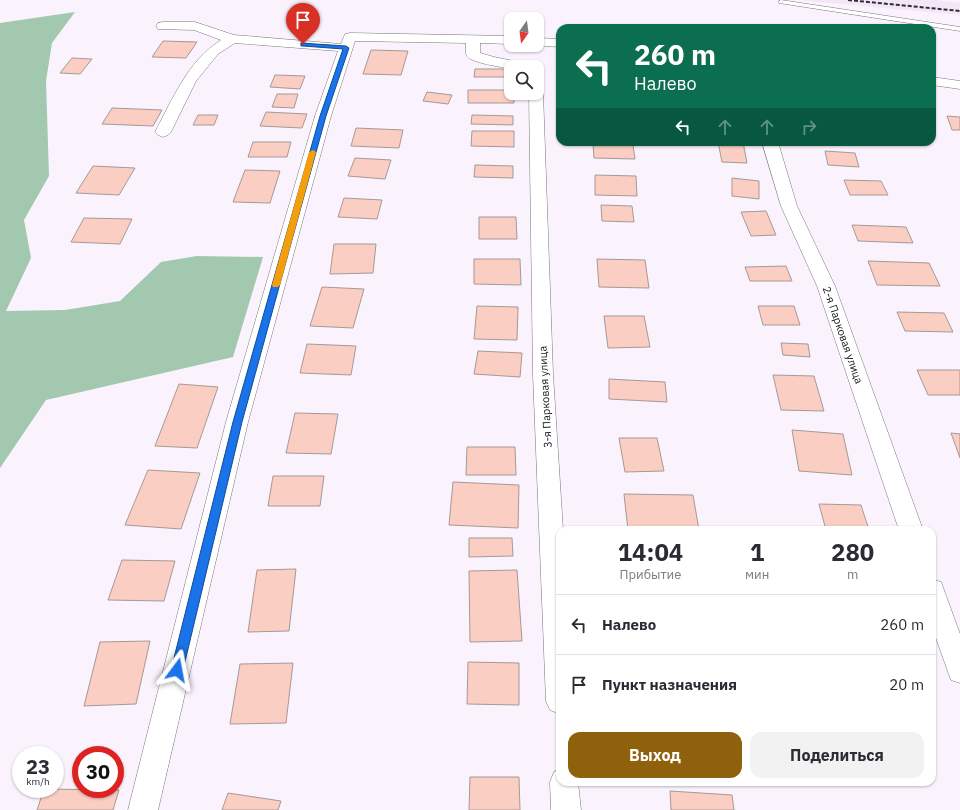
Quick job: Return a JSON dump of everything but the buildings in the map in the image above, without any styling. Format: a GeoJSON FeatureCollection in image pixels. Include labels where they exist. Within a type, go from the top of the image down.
{"type":"FeatureCollection","features":[{"type":"Feature","properties":{"kind":"street"},"geometry":{"type":"LineString","coordinates":[[163,26],[195,26],[232,39],[348,42],[473,39],[504,40]]}},
{"type":"Feature","properties":{"kind":"street"},"geometry":{"type":"LineString","coordinates":[[163,132],[189,80],[213,51],[232,39]]}},
{"type":"Feature","properties":{"kind":"street"},"geometry":{"type":"LineString","coordinates":[[473,39],[473,55],[504,62]]}},
{"type":"Feature","properties":{"kind":"street"},"geometry":{"type":"LineString","coordinates":[[143,810],[237,422],[323,116],[348,42]]}},
{"type":"Feature","properties":{"kind":"street"},"geometry":{"type":"LineString","coordinates":[[544,42],[556,43]]}},
{"type":"Feature","properties":{"kind":"street"},"geometry":{"type":"LineString","coordinates":[[936,82],[960,85]]}},
{"type":"Feature","properties":{"kind":"street","name":"3-я Парковая улица"},"geometry":{"type":"LineString","coordinates":[[536,100],[543,374],[556,624]]}},
{"type":"Feature","properties":{"kind":"street","name":"2-я Парковая улица"},"geometry":{"type":"LineString","coordinates":[[771,146],[789,206],[826,286],[910,526]]}},
{"type":"Feature","properties":{"kind":"street"},"geometry":{"type":"LineString","coordinates":[[936,602],[960,671]]}},
{"type":"Feature","properties":{"kind":"street"},"geometry":{"type":"LineString","coordinates":[[564,786],[566,810]]}},
{"type":"Feature","properties":{"kind":"lane"},"geometry":{"type":"LineString","coordinates":[[781,2],[927,24]]}},
{"type":"Feature","properties":{"kind":"lane"},"geometry":{"type":"LineString","coordinates":[[936,25],[960,29]]}},
{"type":"Feature","properties":{"kind":"shaded area"},"geometry":{"type":"Polygon","coordinates":[[[798,0],[936,0],[960,3],[960,15],[798,0]]]}},
{"type":"Feature","properties":{"kind":"green space"},"geometry":{"type":"Polygon","coordinates":[[[75,12],[52,43],[46,81],[49,176],[24,220],[31,258],[6,311],[65,310],[120,301],[161,262],[197,256],[263,257],[233,357],[46,400],[0,468],[0,23],[75,12]]]}},
{"type":"Feature","properties":{"kind":"railway"},"geometry":{"type":"LineString","coordinates":[[848,0],[960,11]]}},
{"type":"Feature","properties":{"kind":"slow traffic"},"geometry":{"type":"LineString","coordinates":[[276,285],[313,152]]}},
{"type":"Feature","properties":{"kind":"route"},"geometry":{"type":"LineString","coordinates":[[177,670],[237,422],[323,116],[346,48],[303,44]]}}]}
